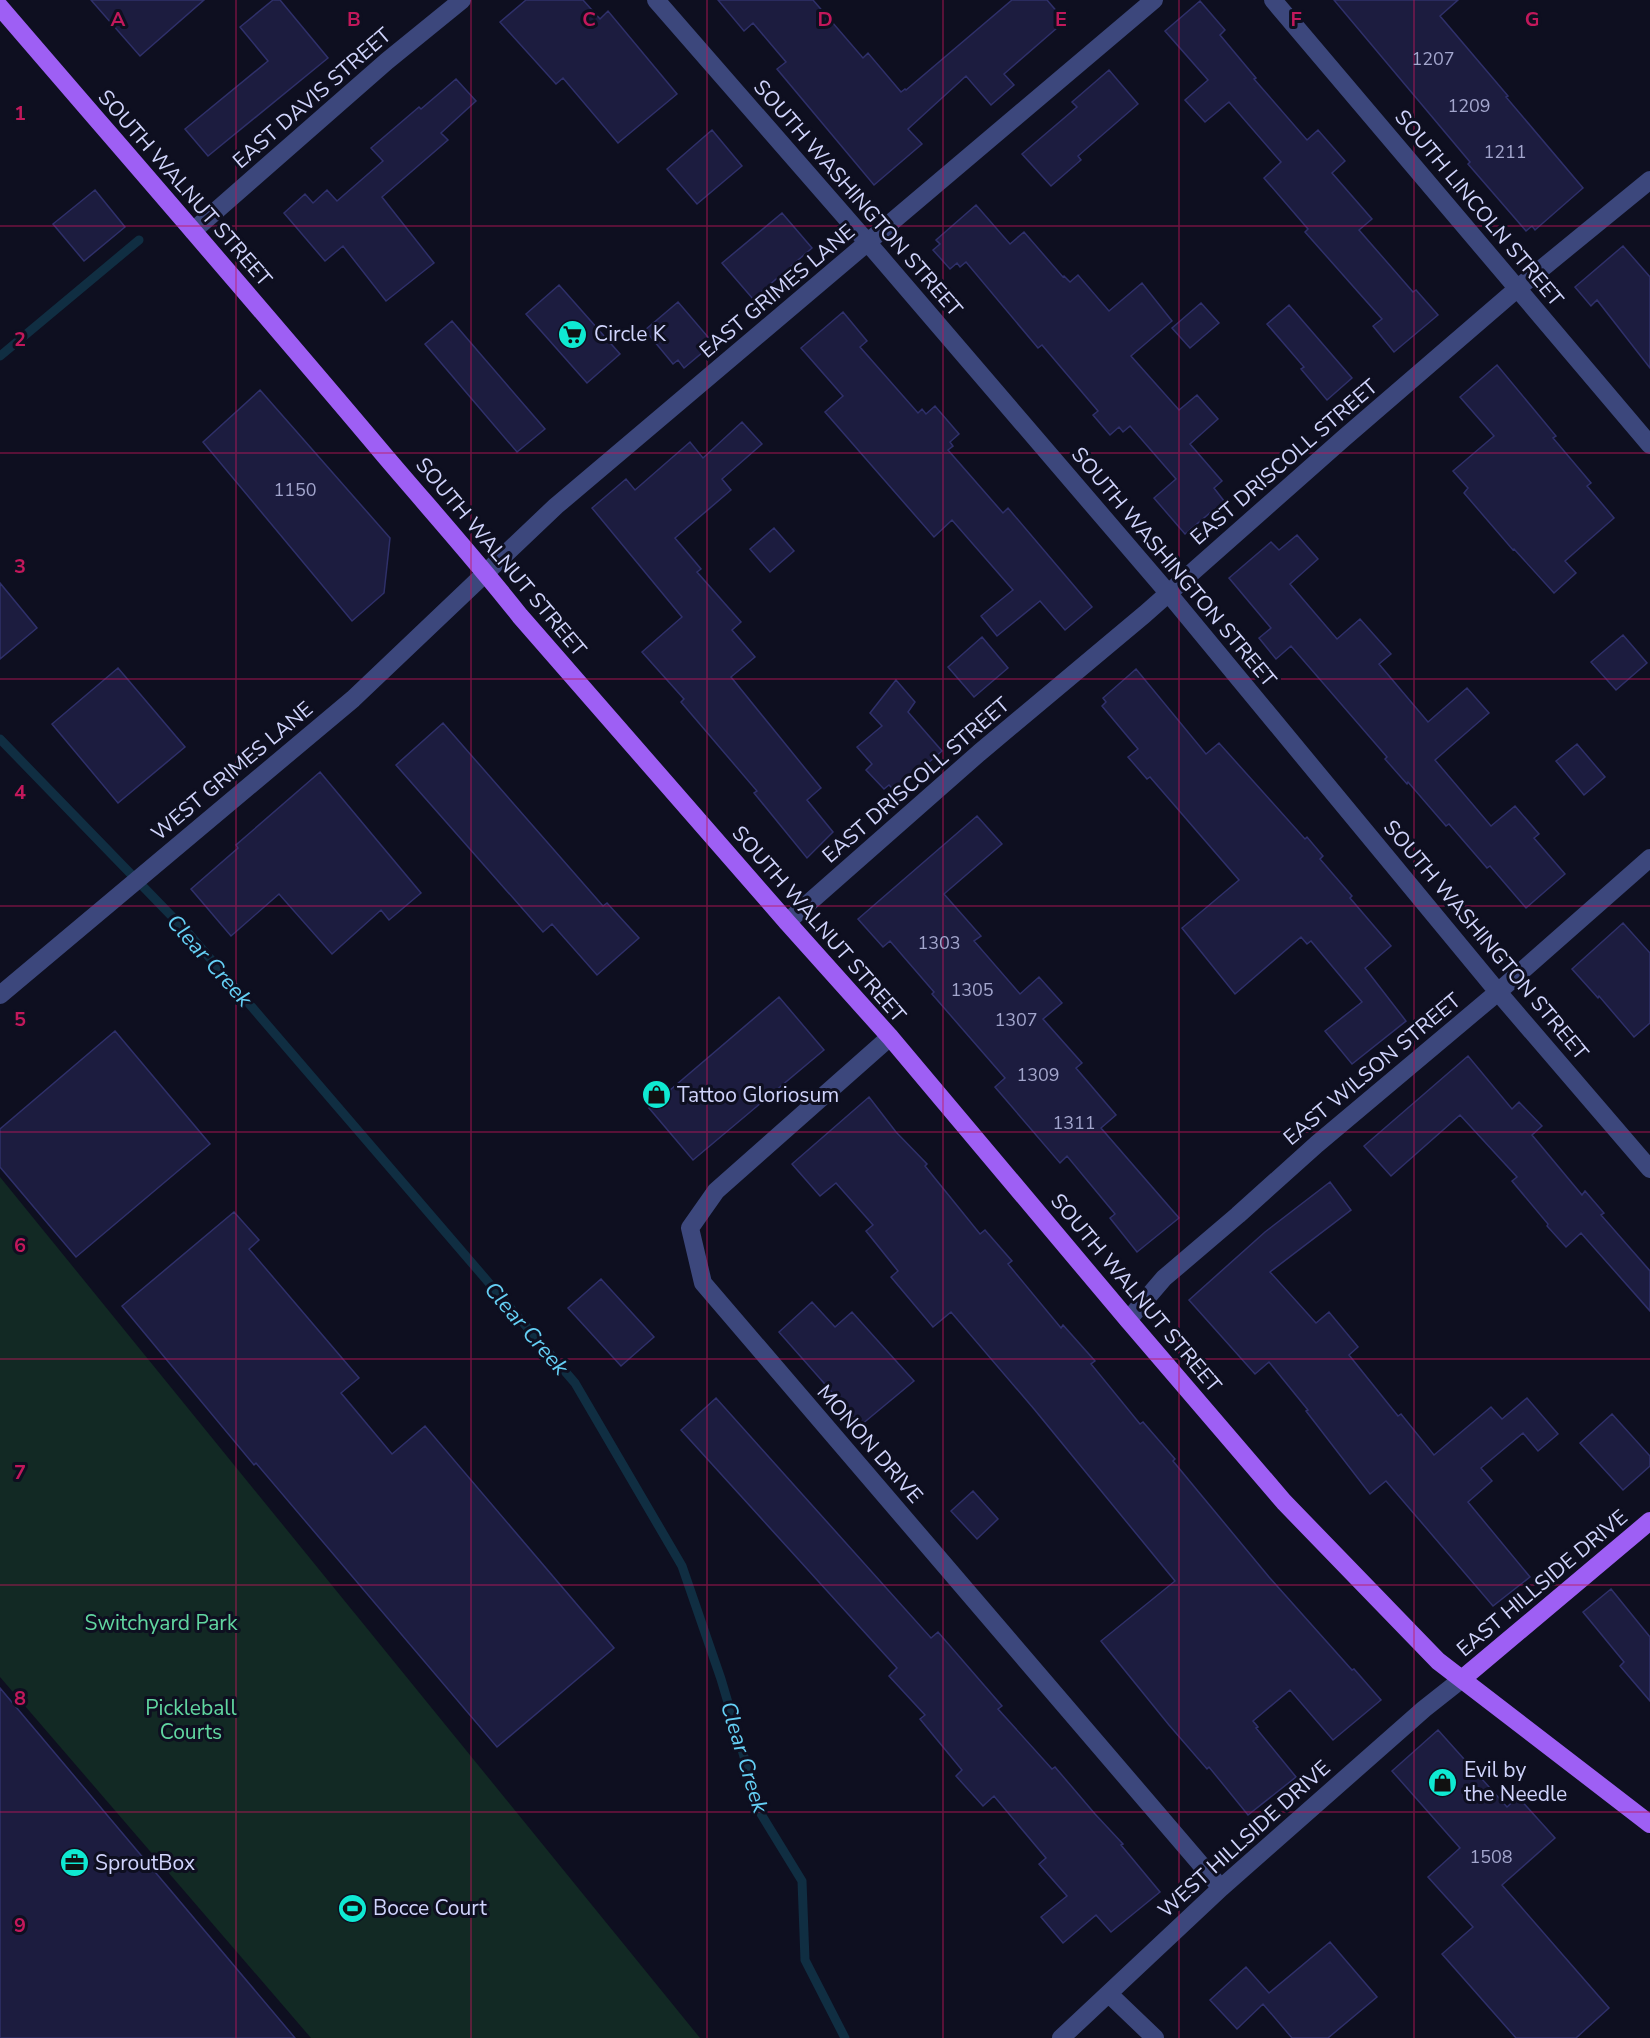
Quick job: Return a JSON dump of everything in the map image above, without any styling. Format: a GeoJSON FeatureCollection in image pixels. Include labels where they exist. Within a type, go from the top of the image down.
{"type":"FeatureCollection","features":[{"type":"Feature","properties":{"kind":"main road","name":"SOUTH WALNUT STREET"},"geometry":{"type":"LineString","coordinates":[[0,7],[443,525],[487,573],[520,616],[890,1037],[1284,1502],[1438,1661],[1650,1824]]}},
{"type":"Feature","properties":{"kind":"main road","name":"EAST HILLSIDE DRIVE"},"geometry":{"type":"LineString","coordinates":[[1462,1679],[1650,1521]]}},
{"type":"Feature","properties":{"kind":"street","name":"EAST DAVIS STREET"},"geometry":{"type":"LineString","coordinates":[[193,231],[387,61],[462,0]]}},
{"type":"Feature","properties":{"kind":"street","name":"SOUTH WASHINGTON STREET"},"geometry":{"type":"LineString","coordinates":[[656,0],[1169,594],[1498,992],[1650,1169]]}},
{"type":"Feature","properties":{"kind":"street","name":"EAST GRIMES LANE"},"geometry":{"type":"LineString","coordinates":[[487,573],[556,506],[1154,0]]}},
{"type":"Feature","properties":{"kind":"street","name":"SOUTH LINCOLN STREET"},"geometry":{"type":"LineString","coordinates":[[1273,0],[1650,445]]}},
{"type":"Feature","properties":{"kind":"street","name":"EAST DRISCOLL STREET"},"geometry":{"type":"LineString","coordinates":[[787,922],[979,753],[1169,594],[1344,438],[1518,288],[1650,180]]}},
{"type":"Feature","properties":{"kind":"street","name":"WEST GRIMES LANE"},"geometry":{"type":"LineString","coordinates":[[0,995],[353,699],[487,573]]}},
{"type":"Feature","properties":{"kind":"street","name":"EAST WILSON STREET"},"geometry":{"type":"LineString","coordinates":[[1128,1320],[1164,1278],[1317,1144],[1498,992],[1650,858]]}},
{"type":"Feature","properties":{"kind":"street","name":"MONON DRIVE"},"geometry":{"type":"LineString","coordinates":[[890,1037],[716,1191],[690,1228],[703,1283],[1221,1888]]}},
{"type":"Feature","properties":{"kind":"street","name":"WEST HILLSIDE DRIVE"},"geometry":{"type":"LineString","coordinates":[[1061,2038],[1221,1888],[1424,1709],[1462,1679]]}},
{"type":"Feature","properties":{"kind":"street"},"geometry":{"type":"LineString","coordinates":[[1109,1994],[1155,2038]]}},
{"type":"Feature","properties":{"kind":"green space","name":"Switchyard Park"},"geometry":{"type":"Polygon","coordinates":[[[0,1177],[700,2038],[311,2038],[0,1677],[0,1177]]]}},
{"type":"Feature","properties":{"kind":"building"},"geometry":{"type":"Polygon","coordinates":[[[91,0],[204,0],[140,56],[91,0]]]}},
{"type":"Feature","properties":{"kind":"building"},"geometry":{"type":"Polygon","coordinates":[[[273,0],[280,0],[328,58],[208,156],[185,129],[268,61],[240,27],[273,0]]]}},
{"type":"Feature","properties":{"kind":"building"},"geometry":{"type":"Polygon","coordinates":[[[526,0],[583,0],[600,19],[608,11],[677,94],[618,143],[563,78],[556,84],[500,22],[526,0]]]}},
{"type":"Feature","properties":{"kind":"building"},"geometry":{"type":"Polygon","coordinates":[[[718,0],[813,0],[863,58],[868,53],[901,92],[1012,0],[1047,0],[1065,21],[1004,74],[1014,85],[991,105],[966,76],[908,129],[922,144],[874,185],[777,69],[786,62],[753,23],[744,31],[718,0]]]}},
{"type":"Feature","properties":{"kind":"building"},"geometry":{"type":"Polygon","coordinates":[[[1334,0],[1458,0],[1440,16],[1583,188],[1535,230],[1532,226],[1526,231],[1334,0]]]}},
{"type":"Feature","properties":{"kind":"building"},"geometry":{"type":"Polygon","coordinates":[[[1200,1],[1225,30],[1220,35],[1256,78],[1254,79],[1307,140],[1318,130],[1345,161],[1332,173],[1372,219],[1359,230],[1413,292],[1416,290],[1438,315],[1394,352],[1373,326],[1382,319],[1305,232],[1308,229],[1264,178],[1281,162],[1229,102],[1205,122],[1185,100],[1208,80],[1165,31],[1200,1]]]}},
{"type":"Feature","properties":{"kind":"building"},"geometry":{"type":"Polygon","coordinates":[[[1109,70],[1138,104],[1078,156],[1081,160],[1051,186],[1022,154],[1077,107],[1072,102],[1109,70]]]}},
{"type":"Feature","properties":{"kind":"building"},"geometry":{"type":"Polygon","coordinates":[[[456,79],[476,101],[441,133],[448,140],[382,197],[434,263],[386,301],[343,246],[325,261],[284,213],[305,194],[313,203],[327,190],[337,201],[383,161],[371,148],[456,79]]]}},
{"type":"Feature","properties":{"kind":"building"},"geometry":{"type":"Polygon","coordinates":[[[712,130],[742,166],[697,204],[667,169],[712,130]]]}},
{"type":"Feature","properties":{"kind":"building"},"geometry":{"type":"Polygon","coordinates":[[[95,190],[125,227],[84,261],[53,224],[95,190]]]}},
{"type":"Feature","properties":{"kind":"building"},"geometry":{"type":"Polygon","coordinates":[[[976,205],[1010,244],[1024,232],[1063,277],[1070,282],[1078,275],[1109,311],[1142,283],[1172,321],[1131,356],[1179,410],[1197,395],[1218,419],[1190,444],[1222,481],[1214,488],[1224,501],[1185,534],[1154,498],[1176,479],[1130,426],[1123,432],[1119,427],[1110,435],[1093,415],[1098,411],[1042,345],[1038,348],[966,262],[960,267],[957,263],[950,269],[933,250],[940,244],[936,240],[976,205]]]}},
{"type":"Feature","properties":{"kind":"building"},"geometry":{"type":"Polygon","coordinates":[[[782,213],[812,248],[753,299],[722,263],[782,213]]]}},
{"type":"Feature","properties":{"kind":"building"},"geometry":{"type":"Polygon","coordinates":[[[1623,246],[1650,277],[1650,368],[1597,300],[1591,306],[1575,287],[1623,246]]]}},
{"type":"Feature","properties":{"kind":"building","name":"Circle K"},"geometry":{"type":"Polygon","coordinates":[[[559,285],[620,354],[587,383],[526,314],[559,285]]]}},
{"type":"Feature","properties":{"kind":"building"},"geometry":{"type":"Polygon","coordinates":[[[678,302],[708,337],[705,339],[710,346],[684,368],[678,360],[673,364],[645,330],[678,302]]]}},
{"type":"Feature","properties":{"kind":"building"},"geometry":{"type":"Polygon","coordinates":[[[1201,303],[1219,323],[1190,348],[1172,328],[1201,303]]]}},
{"type":"Feature","properties":{"kind":"building"},"geometry":{"type":"Polygon","coordinates":[[[1289,305],[1352,378],[1327,400],[1301,369],[1304,367],[1267,324],[1289,305]]]}},
{"type":"Feature","properties":{"kind":"building"},"geometry":{"type":"Polygon","coordinates":[[[843,312],[867,341],[860,347],[918,413],[922,409],[926,414],[935,406],[959,434],[950,442],[953,446],[948,450],[1003,513],[1008,508],[1092,607],[1065,630],[1040,601],[997,636],[981,616],[1013,590],[952,520],[934,537],[825,412],[843,396],[801,348],[843,312]]]}},
{"type":"Feature","properties":{"kind":"building"},"geometry":{"type":"Polygon","coordinates":[[[452,321],[545,429],[517,452],[425,344],[452,321]]]}},
{"type":"Feature","properties":{"kind":"building"},"geometry":{"type":"Polygon","coordinates":[[[1497,365],[1556,436],[1553,438],[1591,483],[1587,486],[1614,518],[1565,561],[1576,573],[1554,593],[1464,493],[1468,488],[1453,471],[1494,436],[1460,397],[1497,365]]]}},
{"type":"Feature","properties":{"kind":"building"},"geometry":{"type":"Polygon","coordinates":[[[260,390],[390,538],[384,593],[352,621],[203,442],[260,390]]]}},
{"type":"Feature","properties":{"kind":"building"},"geometry":{"type":"Polygon","coordinates":[[[742,422],[762,444],[722,479],[731,490],[675,538],[701,569],[697,572],[741,622],[732,630],[755,657],[731,677],[821,788],[807,800],[833,832],[807,858],[754,793],[757,791],[681,702],[684,699],[642,652],[682,617],[592,508],[626,479],[635,490],[690,442],[703,458],[742,422]]]}},
{"type":"Feature","properties":{"kind":"building"},"geometry":{"type":"Polygon","coordinates":[[[774,528],[794,551],[770,572],[750,549],[774,528]]]}},
{"type":"Feature","properties":{"kind":"building"},"geometry":{"type":"Polygon","coordinates":[[[1297,535],[1318,559],[1290,584],[1337,639],[1360,619],[1391,654],[1379,664],[1428,722],[1467,688],[1489,713],[1435,760],[1491,826],[1515,806],[1539,834],[1534,838],[1565,874],[1526,908],[1490,866],[1487,868],[1449,824],[1446,826],[1408,782],[1407,784],[1385,759],[1387,757],[1291,646],[1276,659],[1259,638],[1271,628],[1229,578],[1271,542],[1279,550],[1297,535]]]}},
{"type":"Feature","properties":{"kind":"building"},"geometry":{"type":"Polygon","coordinates":[[[0,583],[37,628],[0,659],[0,583]]]}},
{"type":"Feature","properties":{"kind":"building"},"geometry":{"type":"Polygon","coordinates":[[[1623,635],[1647,663],[1616,690],[1591,662],[1623,635]]]}},
{"type":"Feature","properties":{"kind":"building"},"geometry":{"type":"Polygon","coordinates":[[[982,637],[1008,668],[974,697],[948,667],[982,637]]]}},
{"type":"Feature","properties":{"kind":"building"},"geometry":{"type":"Polygon","coordinates":[[[118,668],[185,747],[118,803],[52,724],[118,668]]]}},
{"type":"Feature","properties":{"kind":"building"},"geometry":{"type":"Polygon","coordinates":[[[1136,669],[1206,754],[1219,743],[1305,839],[1307,837],[1323,856],[1320,859],[1352,896],[1350,898],[1391,946],[1365,968],[1406,1021],[1352,1064],[1325,1031],[1362,1002],[1311,941],[1307,944],[1301,937],[1235,994],[1182,928],[1239,880],[1150,777],[1147,779],[1128,757],[1138,749],[1102,706],[1106,702],[1103,698],[1136,669]]]}},
{"type":"Feature","properties":{"kind":"building"},"geometry":{"type":"Polygon","coordinates":[[[896,680],[915,702],[908,712],[942,751],[895,791],[889,785],[884,789],[866,770],[872,764],[857,747],[882,726],[870,713],[896,680]]]}},
{"type":"Feature","properties":{"kind":"building"},"geometry":{"type":"Polygon","coordinates":[[[443,723],[603,906],[607,903],[639,938],[597,975],[552,924],[543,932],[396,765],[443,723]]]}},
{"type":"Feature","properties":{"kind":"building"},"geometry":{"type":"Polygon","coordinates":[[[1577,744],[1605,777],[1584,795],[1556,761],[1577,744]]]}},
{"type":"Feature","properties":{"kind":"building"},"geometry":{"type":"Polygon","coordinates":[[[320,772],[421,893],[389,920],[381,910],[332,954],[279,894],[231,936],[191,889],[238,848],[236,845],[320,772]]]}},
{"type":"Feature","properties":{"kind":"building"},"geometry":{"type":"Polygon","coordinates":[[[977,816],[1002,844],[944,894],[981,936],[974,941],[1020,994],[1039,977],[1062,1003],[1043,1019],[1082,1063],[1076,1068],[1116,1115],[1101,1128],[1179,1218],[1137,1252],[1110,1218],[1115,1214],[1067,1156],[1060,1163],[995,1087],[1005,1078],[932,994],[934,992],[890,941],[883,947],[858,919],[977,816]]]}},
{"type":"Feature","properties":{"kind":"building"},"geometry":{"type":"Polygon","coordinates":[[[1623,923],[1650,953],[1650,1023],[1634,1037],[1572,969],[1623,923]]]}},
{"type":"Feature","properties":{"kind":"building"},"geometry":{"type":"Polygon","coordinates":[[[779,997],[824,1050],[693,1160],[649,1108],[779,997]]]}},
{"type":"Feature","properties":{"kind":"building"},"geometry":{"type":"Polygon","coordinates":[[[115,1031],[210,1144],[76,1257],[0,1167],[0,1129],[115,1031]]]}},
{"type":"Feature","properties":{"kind":"building"},"geometry":{"type":"Polygon","coordinates":[[[1468,1056],[1512,1109],[1519,1102],[1542,1126],[1532,1135],[1582,1195],[1585,1191],[1604,1213],[1601,1215],[1650,1271],[1650,1311],[1581,1233],[1566,1247],[1512,1181],[1517,1177],[1460,1115],[1391,1176],[1364,1146],[1468,1056]]]}},
{"type":"Feature","properties":{"kind":"building"},"geometry":{"type":"Polygon","coordinates":[[[869,1097],[896,1132],[927,1164],[925,1166],[980,1234],[985,1230],[1012,1261],[1008,1264],[1061,1328],[1063,1325],[1095,1361],[1091,1364],[1140,1424],[1143,1422],[1175,1459],[1173,1461],[1269,1577],[1381,1700],[1333,1740],[1290,1690],[1253,1721],[1258,1727],[1256,1728],[1296,1777],[1248,1815],[1209,1767],[1207,1769],[1169,1725],[1101,1641],[1175,1581],[951,1312],[933,1327],[891,1277],[898,1271],[866,1231],[873,1225],[836,1183],[820,1196],[792,1164],[869,1097]]]}},
{"type":"Feature","properties":{"kind":"building"},"geometry":{"type":"Polygon","coordinates":[[[1330,1182],[1351,1210],[1270,1272],[1316,1323],[1329,1312],[1358,1347],[1349,1355],[1398,1416],[1401,1414],[1434,1455],[1491,1407],[1502,1419],[1527,1398],[1558,1434],[1538,1451],[1523,1433],[1481,1468],[1492,1481],[1468,1502],[1530,1577],[1493,1606],[1386,1481],[1370,1494],[1306,1411],[1308,1410],[1269,1362],[1255,1374],[1189,1300],[1265,1232],[1330,1182]]]}},
{"type":"Feature","properties":{"kind":"building"},"geometry":{"type":"Polygon","coordinates":[[[234,1212],[259,1240],[249,1249],[359,1378],[341,1393],[392,1454],[425,1426],[614,1648],[497,1747],[256,1463],[254,1465],[122,1306],[234,1212]]]}},
{"type":"Feature","properties":{"kind":"building"},"geometry":{"type":"Polygon","coordinates":[[[601,1279],[654,1337],[621,1366],[568,1308],[601,1279]]]}},
{"type":"Feature","properties":{"kind":"building"},"geometry":{"type":"Polygon","coordinates":[[[812,1302],[835,1327],[852,1312],[914,1381],[861,1425],[779,1332],[812,1302]]]}},
{"type":"Feature","properties":{"kind":"building"},"geometry":{"type":"Polygon","coordinates":[[[716,1398],[931,1638],[938,1632],[1002,1706],[998,1709],[1052,1769],[1055,1767],[1123,1844],[1121,1845],[1160,1892],[1111,1932],[1096,1915],[1063,1943],[1041,1917],[1067,1896],[1039,1864],[1046,1858],[994,1796],[983,1806],[956,1776],[962,1770],[920,1719],[925,1715],[889,1676],[897,1668],[681,1430],[716,1398]]]}},
{"type":"Feature","properties":{"kind":"building"},"geometry":{"type":"Polygon","coordinates":[[[1612,1414],[1650,1456],[1650,1466],[1623,1490],[1580,1443],[1612,1414]]]}},
{"type":"Feature","properties":{"kind":"building"},"geometry":{"type":"Polygon","coordinates":[[[973,1491],[998,1519],[977,1539],[951,1511],[973,1491]]]}},
{"type":"Feature","properties":{"kind":"building"},"geometry":{"type":"Polygon","coordinates":[[[1611,1589],[1650,1637],[1650,1701],[1620,1666],[1624,1662],[1583,1612],[1611,1589]]]}},
{"type":"Feature","properties":{"kind":"building","name":"SproutBox"},"geometry":{"type":"Polygon","coordinates":[[[0,1688],[295,2038],[0,2038],[0,1688]]]}},
{"type":"Feature","properties":{"kind":"building"},"geometry":{"type":"Polygon","coordinates":[[[1438,1730],[1507,1807],[1518,1797],[1555,1838],[1502,1885],[1609,2008],[1576,2038],[1516,2038],[1442,1954],[1473,1927],[1428,1877],[1460,1848],[1392,1771],[1438,1730]]]}},
{"type":"Feature","properties":{"kind":"building"},"geometry":{"type":"Polygon","coordinates":[[[1330,1942],[1377,1997],[1328,2038],[1292,2038],[1263,2004],[1237,2029],[1210,2000],[1246,1967],[1269,1993],[1330,1942]]]}},
{"type":"Feature","properties":{"kind":"waterway"},"geometry":{"type":"LineString","coordinates":[[0,356],[139,240]]}},
{"type":"Feature","properties":{"kind":"waterway","name":"Clear Creek"},"geometry":{"type":"LineString","coordinates":[[0,739],[190,935],[575,1383],[682,1566],[721,1679],[761,1814],[802,1881],[805,1960],[845,2038]]}},
{"type":"Feature","properties":{"kind":"place","name":"Circle K"},"geometry":{"type":"Point","coordinates":[573,334]}},
{"type":"Feature","properties":{"kind":"place","name":"Tattoo Gloriosum"},"geometry":{"type":"Point","coordinates":[656,1095]}},
{"type":"Feature","properties":{"kind":"place","name":"Evil by the Needle"},"geometry":{"type":"Point","coordinates":[1443,1782]}},
{"type":"Feature","properties":{"kind":"place","name":"SproutBox"},"geometry":{"type":"Point","coordinates":[74,1863]}},
{"type":"Feature","properties":{"kind":"place","name":"Bocce Court"},"geometry":{"type":"Point","coordinates":[352,1908]}},
{"type":"Feature","properties":{"kind":"park label","name":"Pickleball Courts"},"geometry":{"type":"Point","coordinates":[191,1720]}}]}
